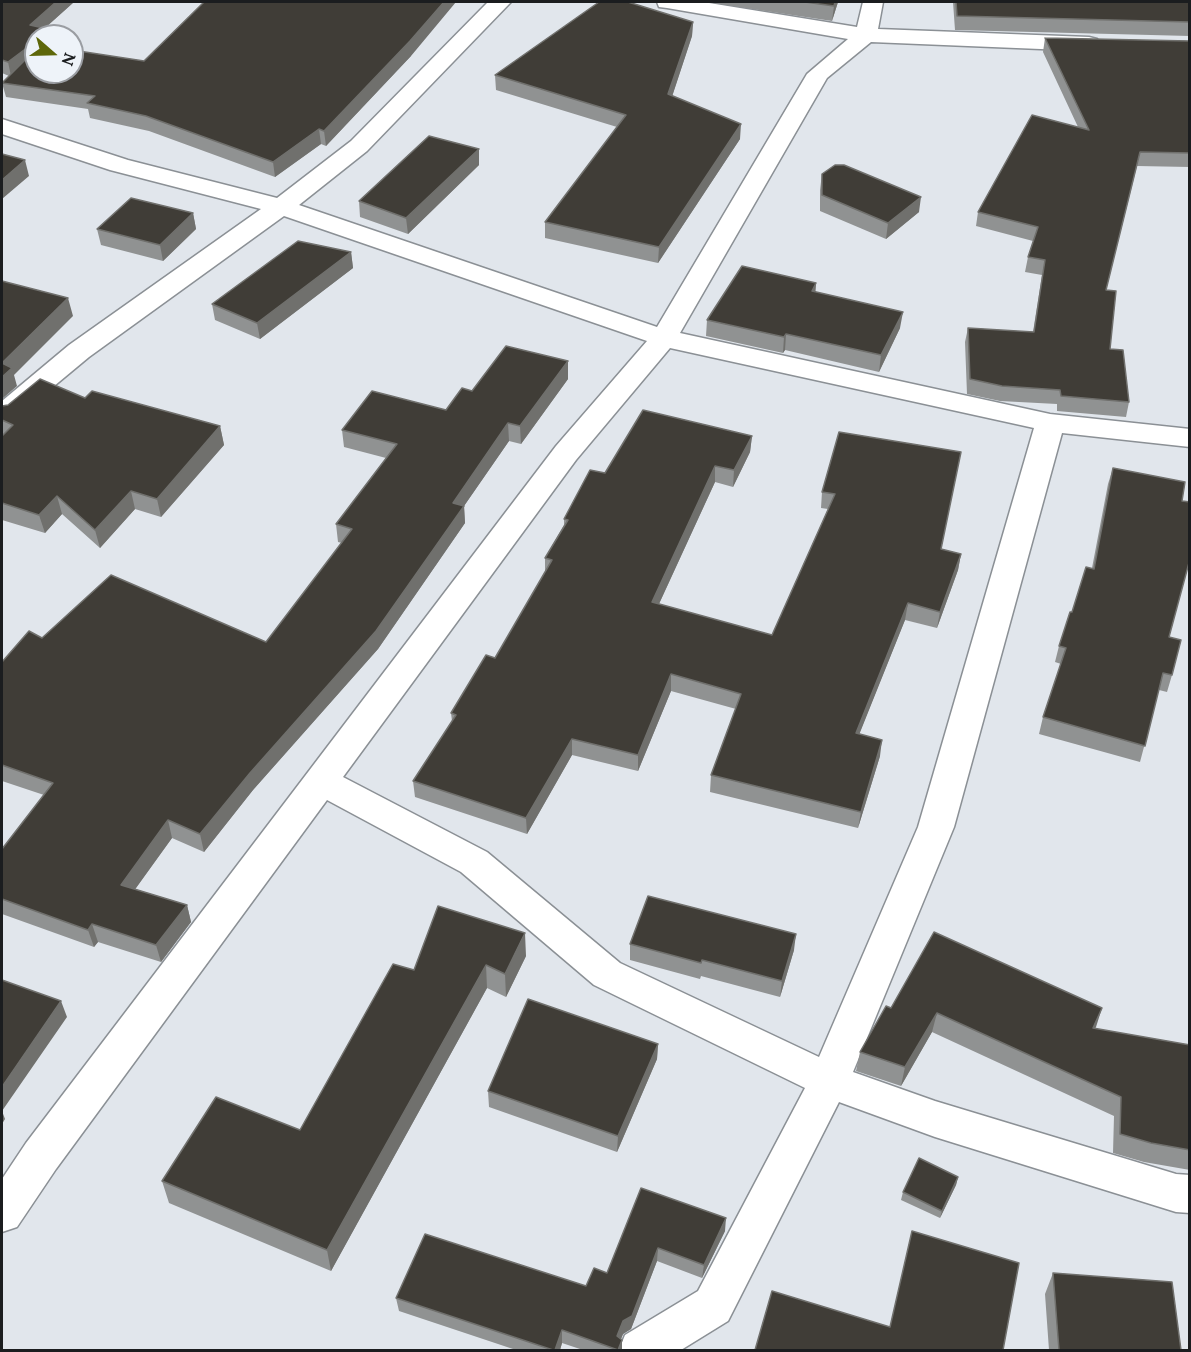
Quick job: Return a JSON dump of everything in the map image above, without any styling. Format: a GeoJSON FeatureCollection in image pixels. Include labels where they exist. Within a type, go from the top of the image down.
{"type":"FeatureCollection","features":[{"type":"Feature","properties":{"kind":"street"},"geometry":{"type":"LineString","coordinates":[[2,415],[79,351],[281,207],[359,146],[500,2]]}},
{"type":"Feature","properties":{"kind":"street"},"geometry":{"type":"LineString","coordinates":[[667,2],[866,35],[1109,44]]}},
{"type":"Feature","properties":{"kind":"street"},"geometry":{"type":"LineString","coordinates":[[2,1213],[41,1156],[566,453],[664,338],[818,74],[866,35],[873,2]]}},
{"type":"Feature","properties":{"kind":"street"},"geometry":{"type":"LineString","coordinates":[[2,126],[119,165],[281,207],[664,338],[1050,423],[1190,438]]}},
{"type":"Feature","properties":{"kind":"street"},"geometry":{"type":"LineString","coordinates":[[642,1350],[714,1306],[829,1081],[936,827],[1050,423]]}},
{"type":"Feature","properties":{"kind":"street"},"geometry":{"type":"LineString","coordinates":[[321,781],[474,862],[607,974],[829,1081],[935,1119],[1176,1193],[1190,1194]]}},
{"type":"Feature","properties":{"kind":"building"},"geometry":{"type":"Polygon","coordinates":[[[2,2],[56,2],[31,24],[24,24],[24,50],[8,62],[2,60],[2,2]]]}},
{"type":"Feature","properties":{"kind":"building"},"geometry":{"type":"Polygon","coordinates":[[[204,2],[444,2],[324,131],[319,129],[273,162],[146,116],[87,103],[95,96],[2,83],[24,61],[24,84],[84,84],[84,52],[144,61],[204,2]]]}},
{"type":"Feature","properties":{"kind":"building"},"geometry":{"type":"Polygon","coordinates":[[[599,2],[628,2],[693,22],[668,94],[741,124],[659,247],[545,222],[626,115],[495,75],[599,2]]]}},
{"type":"Feature","properties":{"kind":"building"},"geometry":{"type":"Polygon","coordinates":[[[805,2],[835,2],[834,6],[805,2]]]}},
{"type":"Feature","properties":{"kind":"building"},"geometry":{"type":"Polygon","coordinates":[[[956,2],[1190,2],[1190,22],[957,16],[956,2]]]}},
{"type":"Feature","properties":{"kind":"building"},"geometry":{"type":"Polygon","coordinates":[[[1045,38],[1190,41],[1190,153],[1140,152],[1106,290],[1116,291],[1110,349],[1123,350],[1129,402],[1061,396],[1060,390],[1002,386],[970,379],[968,328],[1034,332],[1045,260],[1028,257],[1038,227],[978,212],[1032,115],[1089,130],[1045,38]]]}},
{"type":"Feature","properties":{"kind":"building"},"geometry":{"type":"Polygon","coordinates":[[[429,136],[479,149],[406,218],[359,201],[429,136]]]}},
{"type":"Feature","properties":{"kind":"building"},"geometry":{"type":"Polygon","coordinates":[[[2,154],[25,160],[2,180],[2,154]]]}},
{"type":"Feature","properties":{"kind":"building"},"geometry":{"type":"Polygon","coordinates":[[[835,165],[844,165],[921,197],[888,223],[822,195],[822,174],[835,165]]]}},
{"type":"Feature","properties":{"kind":"building"},"geometry":{"type":"Polygon","coordinates":[[[131,198],[193,213],[160,245],[97,229],[131,198]]]}},
{"type":"Feature","properties":{"kind":"building"},"geometry":{"type":"Polygon","coordinates":[[[298,241],[351,252],[257,323],[212,304],[298,241]]]}},
{"type":"Feature","properties":{"kind":"building"},"geometry":{"type":"Polygon","coordinates":[[[742,266],[816,283],[812,291],[903,312],[881,355],[786,334],[784,337],[707,320],[742,266]]]}},
{"type":"Feature","properties":{"kind":"building"},"geometry":{"type":"Polygon","coordinates":[[[2,281],[68,298],[2,363],[2,281]]]}},
{"type":"Feature","properties":{"kind":"building"},"geometry":{"type":"Polygon","coordinates":[[[506,346],[568,361],[520,426],[508,423],[453,503],[464,506],[376,631],[250,773],[200,834],[168,820],[121,885],[187,905],[156,945],[92,924],[88,930],[2,899],[2,849],[53,783],[2,765],[2,662],[29,631],[42,638],[111,575],[266,642],[352,529],[336,524],[397,444],[342,430],[372,391],[446,410],[462,388],[472,391],[506,346]]]}},
{"type":"Feature","properties":{"kind":"building"},"geometry":{"type":"Polygon","coordinates":[[[2,363],[12,368],[2,377],[2,363]]]}},
{"type":"Feature","properties":{"kind":"building"},"geometry":{"type":"Polygon","coordinates":[[[40,379],[85,398],[92,391],[220,426],[157,499],[131,491],[95,530],[57,496],[39,515],[2,503],[2,436],[13,425],[2,420],[2,406],[8,405],[40,379]]]}},
{"type":"Feature","properties":{"kind":"building"},"geometry":{"type":"Polygon","coordinates":[[[643,410],[752,436],[734,470],[715,466],[652,602],[772,635],[835,494],[822,492],[839,432],[961,452],[941,549],[961,554],[940,612],[908,603],[856,733],[882,740],[861,812],[711,775],[741,694],[671,674],[638,755],[572,739],[526,818],[413,781],[456,715],[451,713],[486,655],[495,658],[552,560],[545,558],[568,520],[564,519],[590,470],[605,473],[643,410]]]}},
{"type":"Feature","properties":{"kind":"building"},"geometry":{"type":"Polygon","coordinates":[[[1113,468],[1185,482],[1182,501],[1190,502],[1190,559],[1169,637],[1181,640],[1172,675],[1163,673],[1145,746],[1043,717],[1066,648],[1059,646],[1070,612],[1072,612],[1086,567],[1094,569],[1113,468]]]}},
{"type":"Feature","properties":{"kind":"building"},"geometry":{"type":"Polygon","coordinates":[[[648,896],[796,934],[782,981],[630,944],[648,896]]]}},
{"type":"Feature","properties":{"kind":"building"},"geometry":{"type":"Polygon","coordinates":[[[438,906],[525,933],[505,974],[486,965],[327,1250],[162,1181],[216,1097],[300,1130],[393,964],[414,970],[438,906]]]}},
{"type":"Feature","properties":{"kind":"building"},"geometry":{"type":"Polygon","coordinates":[[[934,932],[1102,1008],[1093,1028],[1190,1045],[1190,1150],[1151,1143],[1120,1134],[1121,1097],[937,1013],[905,1067],[860,1052],[886,1006],[891,1008],[934,932]]]}},
{"type":"Feature","properties":{"kind":"building"},"geometry":{"type":"Polygon","coordinates":[[[2,980],[61,1001],[2,1087],[2,980]]]}},
{"type":"Feature","properties":{"kind":"building"},"geometry":{"type":"Polygon","coordinates":[[[528,999],[658,1044],[618,1136],[488,1091],[528,999]]]}},
{"type":"Feature","properties":{"kind":"building"},"geometry":{"type":"Polygon","coordinates":[[[919,1158],[958,1177],[942,1211],[903,1192],[919,1158]]]}},
{"type":"Feature","properties":{"kind":"building"},"geometry":{"type":"Polygon","coordinates":[[[641,1188],[726,1218],[704,1265],[658,1248],[632,1316],[623,1321],[617,1336],[622,1340],[618,1350],[562,1330],[555,1350],[553,1350],[396,1298],[425,1234],[586,1286],[594,1268],[607,1273],[641,1188]]]}},
{"type":"Feature","properties":{"kind":"building"},"geometry":{"type":"Polygon","coordinates":[[[912,1231],[1019,1263],[1003,1350],[755,1350],[772,1291],[890,1327],[912,1231]]]}},
{"type":"Feature","properties":{"kind":"building"},"geometry":{"type":"Polygon","coordinates":[[[1053,1273],[1172,1282],[1181,1350],[1059,1350],[1053,1273]]]}}]}
